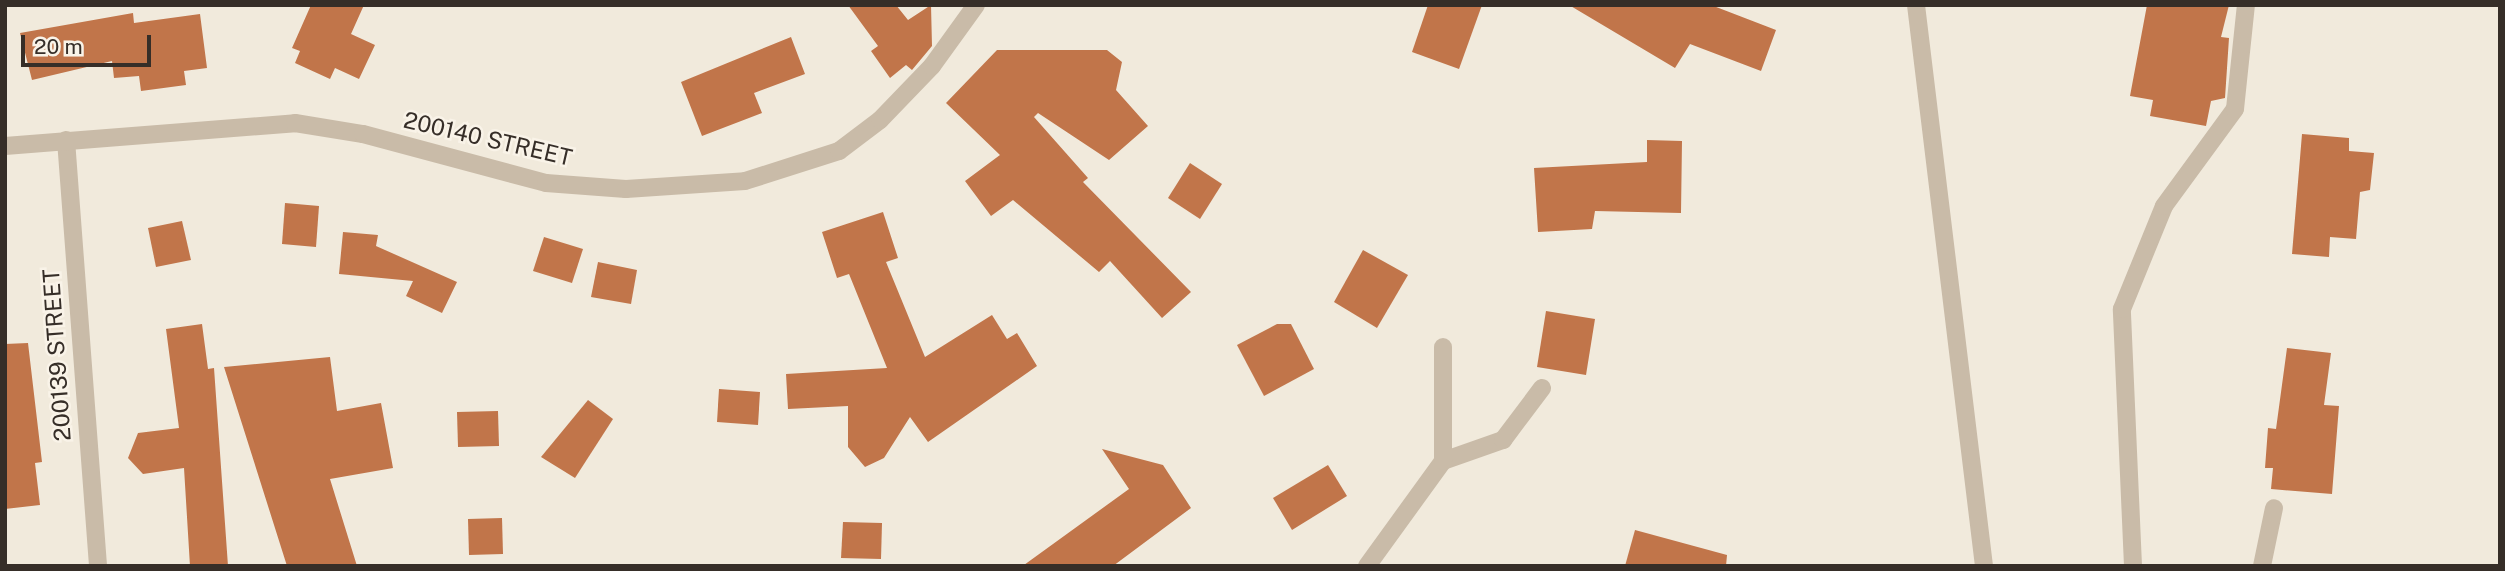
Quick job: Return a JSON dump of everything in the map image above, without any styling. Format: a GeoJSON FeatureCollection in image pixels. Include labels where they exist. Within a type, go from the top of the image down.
{"type":"FeatureCollection","features":[{"type":"Feature","properties":{"kind":"street","name":"200140 STREET"},"geometry":{"type":"LineString","coordinates":[[5,146],[295,123],[363,134],[547,183],[626,189],[745,181],[794,170],[860,135],[932,66],[976,5]]}},
{"type":"Feature","properties":{"kind":"street"},"geometry":{"type":"LineString","coordinates":[[1916,5],[1984,566]]}},
{"type":"Feature","properties":{"kind":"street"},"geometry":{"type":"LineString","coordinates":[[2133,566],[2122,309],[2164,206],[2235,109],[2246,5]]}},
{"type":"Feature","properties":{"kind":"street","name":"200139 STREET"},"geometry":{"type":"LineString","coordinates":[[66,140],[98,566]]}},
{"type":"Feature","properties":{"kind":"street"},"geometry":{"type":"LineString","coordinates":[[1443,347],[1443,461]]}},
{"type":"Feature","properties":{"kind":"street"},"geometry":{"type":"LineString","coordinates":[[1367,566],[1443,461],[1503,440],[1542,388]]}},
{"type":"Feature","properties":{"kind":"street"},"geometry":{"type":"LineString","coordinates":[[2262,566],[2274,508]]}},
{"type":"Feature","properties":{"kind":"building"},"geometry":{"type":"Polygon","coordinates":[[[311,5],[364,5],[351,34],[375,45],[359,79],[335,68],[330,79],[295,63],[300,51],[292,48],[311,5]]]}},
{"type":"Feature","properties":{"kind":"building"},"geometry":{"type":"Polygon","coordinates":[[[848,5],[896,5],[908,20],[931,5],[932,46],[912,70],[906,65],[890,78],[871,51],[878,46],[848,5]]]}},
{"type":"Feature","properties":{"kind":"building"},"geometry":{"type":"Polygon","coordinates":[[[1428,5],[1482,5],[1459,69],[1412,52],[1428,5]]]}},
{"type":"Feature","properties":{"kind":"building"},"geometry":{"type":"Polygon","coordinates":[[[1569,5],[1711,5],[1776,30],[1761,71],[1690,44],[1675,68],[1569,5]]]}},
{"type":"Feature","properties":{"kind":"building"},"geometry":{"type":"Polygon","coordinates":[[[2147,5],[2229,5],[2221,37],[2229,38],[2225,98],[2211,101],[2206,126],[2150,116],[2153,100],[2130,96],[2147,5]]]}},
{"type":"Feature","properties":{"kind":"building"},"geometry":{"type":"Polygon","coordinates":[[[133,13],[134,23],[200,14],[207,68],[184,71],[186,85],[141,91],[139,76],[114,78],[112,61],[32,80],[20,33],[133,13]]]}},
{"type":"Feature","properties":{"kind":"building"},"geometry":{"type":"Polygon","coordinates":[[[791,37],[805,74],[754,93],[762,113],[702,136],[681,82],[791,37]]]}},
{"type":"Feature","properties":{"kind":"building"},"geometry":{"type":"Polygon","coordinates":[[[997,50],[1107,50],[1122,62],[1116,90],[1148,126],[1109,160],[1038,113],[1034,117],[1088,178],[1083,182],[1191,292],[1162,318],[1110,261],[1099,272],[1013,200],[991,216],[965,181],[1000,155],[946,103],[997,50]]]}},
{"type":"Feature","properties":{"kind":"building"},"geometry":{"type":"Polygon","coordinates":[[[2302,134],[2349,138],[2349,151],[2374,153],[2370,190],[2360,192],[2356,239],[2330,237],[2329,257],[2292,254],[2302,134]]]}},
{"type":"Feature","properties":{"kind":"building"},"geometry":{"type":"Polygon","coordinates":[[[1647,140],[1682,141],[1681,213],[1595,211],[1592,229],[1538,232],[1534,168],[1647,162],[1647,140]]]}},
{"type":"Feature","properties":{"kind":"building"},"geometry":{"type":"Polygon","coordinates":[[[1190,163],[1222,184],[1200,219],[1168,198],[1190,163]]]}},
{"type":"Feature","properties":{"kind":"building"},"geometry":{"type":"Polygon","coordinates":[[[285,203],[319,206],[316,247],[282,244],[285,203]]]}},
{"type":"Feature","properties":{"kind":"building"},"geometry":{"type":"Polygon","coordinates":[[[883,212],[898,258],[886,262],[925,357],[992,315],[1007,339],[1017,333],[1037,366],[928,442],[910,417],[884,458],[865,467],[848,447],[848,406],[788,409],[786,374],[887,368],[849,274],[837,278],[822,232],[883,212]]]}},
{"type":"Feature","properties":{"kind":"building"},"geometry":{"type":"Polygon","coordinates":[[[182,221],[191,260],[156,267],[148,228],[182,221]]]}},
{"type":"Feature","properties":{"kind":"building"},"geometry":{"type":"Polygon","coordinates":[[[343,232],[378,235],[376,246],[457,282],[442,313],[406,296],[413,281],[339,274],[343,232]]]}},
{"type":"Feature","properties":{"kind":"building"},"geometry":{"type":"Polygon","coordinates":[[[544,237],[583,249],[572,283],[533,271],[544,237]]]}},
{"type":"Feature","properties":{"kind":"building"},"geometry":{"type":"Polygon","coordinates":[[[1363,250],[1408,275],[1377,328],[1334,302],[1363,250]]]}},
{"type":"Feature","properties":{"kind":"building"},"geometry":{"type":"Polygon","coordinates":[[[598,262],[637,270],[631,304],[591,297],[598,262]]]}},
{"type":"Feature","properties":{"kind":"building"},"geometry":{"type":"Polygon","coordinates":[[[1546,311],[1595,319],[1586,375],[1537,367],[1546,311]]]}},
{"type":"Feature","properties":{"kind":"building"},"geometry":{"type":"Polygon","coordinates":[[[202,324],[208,369],[214,368],[228,566],[190,566],[184,468],[143,474],[128,458],[138,433],[179,428],[166,329],[202,324]]]}},
{"type":"Feature","properties":{"kind":"building"},"geometry":{"type":"Polygon","coordinates":[[[1277,324],[1291,324],[1314,369],[1264,396],[1237,345],[1277,324]]]}},
{"type":"Feature","properties":{"kind":"building"},"geometry":{"type":"Polygon","coordinates":[[[28,343],[42,462],[35,463],[40,505],[5,509],[5,344],[28,343]]]}},
{"type":"Feature","properties":{"kind":"building"},"geometry":{"type":"Polygon","coordinates":[[[2287,348],[2331,353],[2324,405],[2339,406],[2332,494],[2271,489],[2273,468],[2265,468],[2268,428],[2276,429],[2287,348]]]}},
{"type":"Feature","properties":{"kind":"building"},"geometry":{"type":"Polygon","coordinates":[[[330,357],[337,411],[381,403],[393,468],[330,479],[357,566],[287,566],[224,367],[330,357]]]}},
{"type":"Feature","properties":{"kind":"building"},"geometry":{"type":"Polygon","coordinates":[[[719,389],[760,392],[758,425],[717,422],[719,389]]]}},
{"type":"Feature","properties":{"kind":"building"},"geometry":{"type":"Polygon","coordinates":[[[588,400],[613,419],[575,478],[541,457],[588,400]]]}},
{"type":"Feature","properties":{"kind":"building"},"geometry":{"type":"Polygon","coordinates":[[[498,411],[499,446],[458,447],[457,412],[498,411]]]}},
{"type":"Feature","properties":{"kind":"building"},"geometry":{"type":"Polygon","coordinates":[[[1102,449],[1163,465],[1191,508],[1113,566],[1024,565],[1129,489],[1102,449]]]}},
{"type":"Feature","properties":{"kind":"building"},"geometry":{"type":"Polygon","coordinates":[[[1328,465],[1347,496],[1292,530],[1273,498],[1328,465]]]}},
{"type":"Feature","properties":{"kind":"building"},"geometry":{"type":"Polygon","coordinates":[[[502,518],[503,554],[469,555],[468,519],[502,518]]]}},
{"type":"Feature","properties":{"kind":"building"},"geometry":{"type":"Polygon","coordinates":[[[843,522],[882,523],[881,559],[841,558],[843,522]]]}},
{"type":"Feature","properties":{"kind":"building"},"geometry":{"type":"Polygon","coordinates":[[[1635,530],[1727,555],[1726,566],[1625,566],[1635,530]]]}}]}
